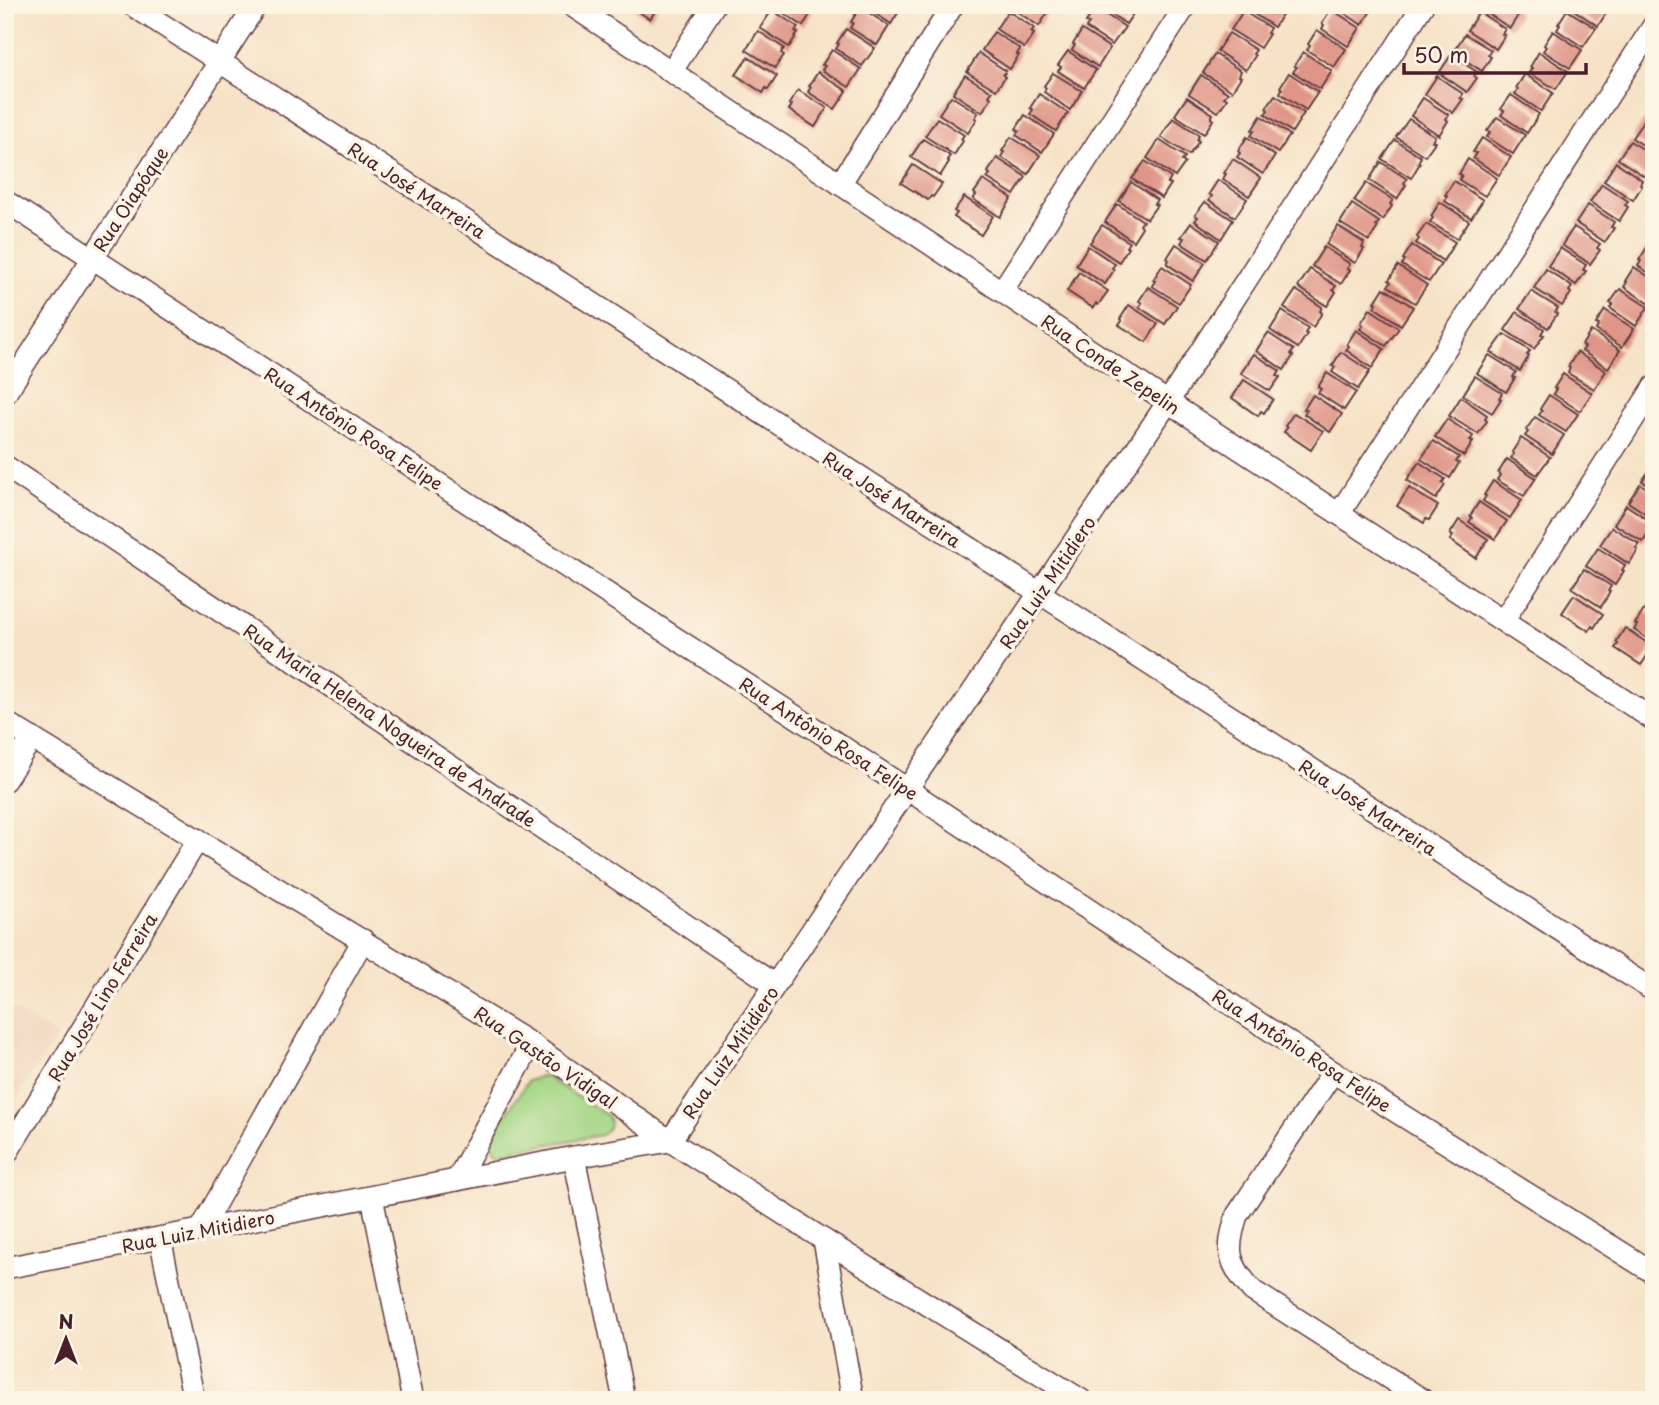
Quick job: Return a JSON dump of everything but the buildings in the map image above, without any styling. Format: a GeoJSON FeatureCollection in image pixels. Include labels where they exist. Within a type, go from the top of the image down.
{"type":"FeatureCollection","features":[{"type":"Feature","properties":{"kind":"street","name":"Rua José Marreira"},"geometry":{"type":"LineString","coordinates":[[132,5],[1654,991]]}},
{"type":"Feature","properties":{"kind":"street","name":"Rua Oiapóque"},"geometry":{"type":"LineString","coordinates":[[5,394],[256,5]]}},
{"type":"Feature","properties":{"kind":"street","name":"Rua Conde Zepelin"},"geometry":{"type":"LineString","coordinates":[[571,5],[1168,402],[1654,720]]}},
{"type":"Feature","properties":{"kind":"street"},"geometry":{"type":"LineString","coordinates":[[671,72],[714,5]]}},
{"type":"Feature","properties":{"kind":"street"},"geometry":{"type":"LineString","coordinates":[[840,184],[953,5]]}},
{"type":"Feature","properties":{"kind":"street"},"geometry":{"type":"LineString","coordinates":[[1002,291],[1185,5]]}},
{"type":"Feature","properties":{"kind":"street","name":"Rua Luiz Mitidiero"},"geometry":{"type":"LineString","coordinates":[[5,1268],[574,1157],[670,1141],[1168,402],[1423,5]]}},
{"type":"Feature","properties":{"kind":"street"},"geometry":{"type":"LineString","coordinates":[[1339,514],[1654,24]]}},
{"type":"Feature","properties":{"kind":"street","name":"Rua Antônio Rosa Felipe"},"geometry":{"type":"LineString","coordinates":[[5,201],[907,789],[1333,1072],[1654,1273]]}},
{"type":"Feature","properties":{"kind":"street"},"geometry":{"type":"LineString","coordinates":[[1503,621],[1654,387]]}},
{"type":"Feature","properties":{"kind":"street","name":"Rua Maria Helena Nogueira de Andrade"},"geometry":{"type":"LineString","coordinates":[[5,466],[775,985]]}},
{"type":"Feature","properties":{"kind":"street","name":"Rua Gastão Vidigal"},"geometry":{"type":"LineString","coordinates":[[5,722],[531,1044],[670,1141],[1063,1394],[1081,1400]]}},
{"type":"Feature","properties":{"kind":"street"},"geometry":{"type":"LineString","coordinates":[[5,780],[32,738]]}},
{"type":"Feature","properties":{"kind":"street","name":"Rua José Lino Ferreira"},"geometry":{"type":"LineString","coordinates":[[5,1156],[198,839]]}},
{"type":"Feature","properties":{"kind":"street"},"geometry":{"type":"LineString","coordinates":[[200,1231],[363,940]]}},
{"type":"Feature","properties":{"kind":"street"},"geometry":{"type":"LineString","coordinates":[[457,1180],[531,1044]]}},
{"type":"Feature","properties":{"kind":"street"},"geometry":{"type":"LineString","coordinates":[[1333,1072],[1237,1214],[1231,1237],[1231,1255],[1238,1275],[1253,1291],[1423,1400]]}},
{"type":"Feature","properties":{"kind":"street"},"geometry":{"type":"LineString","coordinates":[[574,1157],[624,1400]]}},
{"type":"Feature","properties":{"kind":"street"},"geometry":{"type":"LineString","coordinates":[[372,1197],[414,1400]]}},
{"type":"Feature","properties":{"kind":"street"},"geometry":{"type":"LineString","coordinates":[[160,1238],[194,1400]]}},
{"type":"Feature","properties":{"kind":"street"},"geometry":{"type":"LineString","coordinates":[[824,1240],[853,1400]]}},
{"type":"Feature","properties":{"kind":"shaded area"},"geometry":{"type":"Polygon","coordinates":[[[5,1004],[57,1036],[5,1117],[5,1004]]]}},
{"type":"Feature","properties":{"kind":"green space"},"geometry":{"type":"Polygon","coordinates":[[[541,1076],[608,1116],[608,1129],[601,1135],[496,1152],[490,1142],[491,1136],[528,1081],[541,1076]]]}}]}
